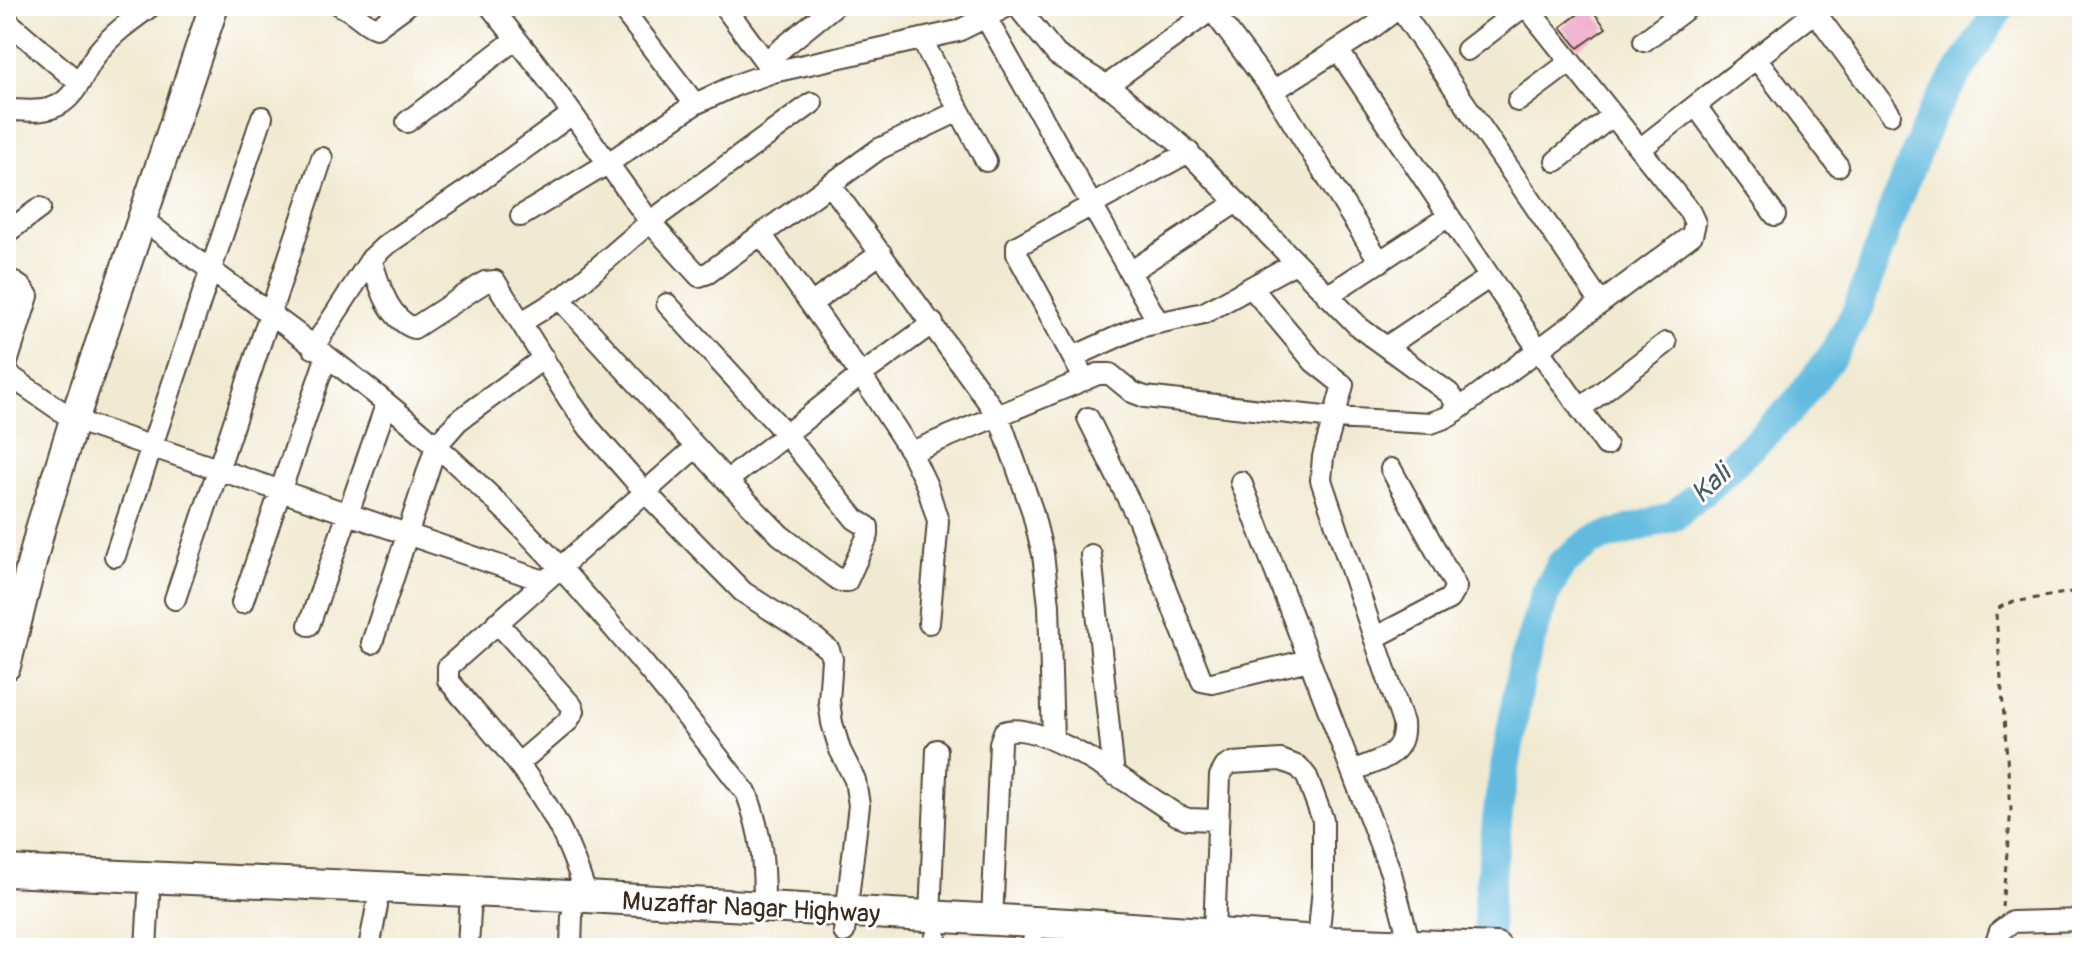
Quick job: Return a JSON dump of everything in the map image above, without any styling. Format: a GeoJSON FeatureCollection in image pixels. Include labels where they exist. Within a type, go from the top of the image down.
{"type":"FeatureCollection","features":[{"type":"Feature","properties":{"kind":"main road"},"geometry":{"type":"LineString","coordinates":[[6,666],[41,526],[74,420],[214,6]]}},
{"type":"Feature","properties":{"kind":"main road","name":"Muzaffar Nagar Highway"},"geometry":{"type":"LineString","coordinates":[[6,871],[846,922]]}},
{"type":"Feature","properties":{"kind":"main road","name":"Muzaffar Nagar Highway"},"geometry":{"type":"LineString","coordinates":[[6,890],[470,910],[580,906],[764,907],[846,922],[1033,945],[1144,948]]}},
{"type":"Feature","properties":{"kind":"main road","name":"Muzaffar Nagar Highway"},"geometry":{"type":"LineString","coordinates":[[933,934],[992,920],[1318,941],[1496,948]]}},
{"type":"Feature","properties":{"kind":"street"},"geometry":{"type":"LineString","coordinates":[[341,6],[358,14],[372,28],[380,27],[406,6]]}},
{"type":"Feature","properties":{"kind":"street"},"geometry":{"type":"LineString","coordinates":[[490,6],[650,222],[699,276],[708,273],[879,149],[959,111]]}},
{"type":"Feature","properties":{"kind":"street"},"geometry":{"type":"LineString","coordinates":[[620,6],[695,104]]}},
{"type":"Feature","properties":{"kind":"street"},"geometry":{"type":"LineString","coordinates":[[724,6],[769,67]]}},
{"type":"Feature","properties":{"kind":"street"},"geometry":{"type":"LineString","coordinates":[[521,216],[607,164],[695,104],[769,67],[834,6]]}},
{"type":"Feature","properties":{"kind":"street"},"geometry":{"type":"LineString","coordinates":[[769,67],[958,31],[1008,6]]}},
{"type":"Feature","properties":{"kind":"street"},"geometry":{"type":"LineString","coordinates":[[911,452],[1098,374],[1110,374],[1132,392],[1145,397],[1333,418],[1431,423],[1450,416],[1692,235],[1695,228],[1690,212],[1525,6],[1467,50]]}},
{"type":"Feature","properties":{"kind":"street"},"geometry":{"type":"LineString","coordinates":[[1644,41],[1690,6]]}},
{"type":"Feature","properties":{"kind":"street"},"geometry":{"type":"LineString","coordinates":[[1106,86],[1215,8],[1273,91],[1380,262]]}},
{"type":"Feature","properties":{"kind":"street"},"geometry":{"type":"LineString","coordinates":[[6,110],[51,108],[70,96],[98,52],[141,9]]}},
{"type":"Feature","properties":{"kind":"street"},"geometry":{"type":"LineString","coordinates":[[1273,91],[1338,50],[1391,9],[1601,303]]}},
{"type":"Feature","properties":{"kind":"street"},"geometry":{"type":"LineString","coordinates":[[1640,149],[1819,9],[1890,114]]}},
{"type":"Feature","properties":{"kind":"street"},"geometry":{"type":"LineString","coordinates":[[1028,10],[1057,55],[1150,117],[1189,152],[1360,328],[1449,393],[1457,404],[1455,412]]}},
{"type":"Feature","properties":{"kind":"street"},"geometry":{"type":"LineString","coordinates":[[986,18],[1158,322]]}},
{"type":"Feature","properties":{"kind":"street"},"geometry":{"type":"LineString","coordinates":[[6,20],[79,83]]}},
{"type":"Feature","properties":{"kind":"street"},"geometry":{"type":"LineString","coordinates":[[407,122],[516,39]]}},
{"type":"Feature","properties":{"kind":"street"},"geometry":{"type":"LineString","coordinates":[[922,40],[986,161]]}},
{"type":"Feature","properties":{"kind":"street"},"geometry":{"type":"LineString","coordinates":[[1338,50],[1606,445]]}},
{"type":"Feature","properties":{"kind":"street"},"geometry":{"type":"LineString","coordinates":[[1756,58],[1838,166]]}},
{"type":"Feature","properties":{"kind":"street"},"geometry":{"type":"LineString","coordinates":[[1518,101],[1570,62]]}},
{"type":"Feature","properties":{"kind":"street"},"geometry":{"type":"LineString","coordinates":[[522,322],[560,299],[650,222],[812,103]]}},
{"type":"Feature","properties":{"kind":"street"},"geometry":{"type":"LineString","coordinates":[[1696,106],[1775,215]]}},
{"type":"Feature","properties":{"kind":"street"},"geometry":{"type":"LineString","coordinates":[[242,603],[282,491],[320,353],[371,259],[386,245],[572,114]]}},
{"type":"Feature","properties":{"kind":"street"},"geometry":{"type":"LineString","coordinates":[[1556,161],[1613,115]]}},
{"type":"Feature","properties":{"kind":"street"},"geometry":{"type":"LineString","coordinates":[[115,556],[262,117]]}},
{"type":"Feature","properties":{"kind":"street"},"geometry":{"type":"LineString","coordinates":[[1085,380],[1016,249],[1020,243],[1189,152]]}},
{"type":"Feature","properties":{"kind":"street"},"geometry":{"type":"LineString","coordinates":[[175,599],[322,158]]}},
{"type":"Feature","properties":{"kind":"street"},"geometry":{"type":"LineString","coordinates":[[830,184],[999,417],[1032,510],[1043,554],[1049,605],[1053,740]]}},
{"type":"Feature","properties":{"kind":"street"},"geometry":{"type":"LineString","coordinates":[[1130,272],[1237,202]]}},
{"type":"Feature","properties":{"kind":"street"},"geometry":{"type":"LineString","coordinates":[[6,233],[40,208]]}},
{"type":"Feature","properties":{"kind":"street"},"geometry":{"type":"LineString","coordinates":[[1327,296],[1449,216]]}},
{"type":"Feature","properties":{"kind":"street"},"geometry":{"type":"LineString","coordinates":[[142,219],[320,353],[436,446],[560,566],[747,794],[760,831],[764,907]]}},
{"type":"Feature","properties":{"kind":"street"},"geometry":{"type":"LineString","coordinates":[[761,234],[861,375],[911,452],[927,486],[938,521],[929,623]]}},
{"type":"Feature","properties":{"kind":"street"},"geometry":{"type":"LineString","coordinates":[[811,304],[881,253]]}},
{"type":"Feature","properties":{"kind":"street"},"geometry":{"type":"LineString","coordinates":[[371,259],[383,296],[409,327],[418,327],[490,280],[499,285],[589,428],[644,491],[743,592],[829,650],[832,659],[829,701],[832,723],[840,750],[855,780],[859,805],[846,922]]}},
{"type":"Feature","properties":{"kind":"street"},"geometry":{"type":"LineString","coordinates":[[1073,357],[1139,327],[1204,313],[1295,263]]}},
{"type":"Feature","properties":{"kind":"street"},"geometry":{"type":"LineString","coordinates":[[6,277],[28,296],[6,366]]}},
{"type":"Feature","properties":{"kind":"street"},"geometry":{"type":"LineString","coordinates":[[1386,347],[1490,277]]}},
{"type":"Feature","properties":{"kind":"street"},"geometry":{"type":"LineString","coordinates":[[1252,288],[1314,362],[1341,382],[1343,388],[1323,457],[1321,480],[1403,723],[1404,735],[1400,746],[1392,754],[1352,771]]}},
{"type":"Feature","properties":{"kind":"street"},"geometry":{"type":"LineString","coordinates":[[560,299],[780,535],[840,581],[847,581],[868,535],[868,527],[848,511],[785,433],[667,304]]}},
{"type":"Feature","properties":{"kind":"street"},"geometry":{"type":"LineString","coordinates":[[727,481],[785,433],[933,323]]}},
{"type":"Feature","properties":{"kind":"street"},"geometry":{"type":"LineString","coordinates":[[1580,409],[1666,343]]}},
{"type":"Feature","properties":{"kind":"street"},"geometry":{"type":"LineString","coordinates":[[372,643],[436,446],[458,421],[544,358]]}},
{"type":"Feature","properties":{"kind":"street"},"geometry":{"type":"LineString","coordinates":[[6,373],[74,420],[544,581]]}},
{"type":"Feature","properties":{"kind":"street"},"geometry":{"type":"LineString","coordinates":[[309,625],[386,405]]}},
{"type":"Feature","properties":{"kind":"street"},"geometry":{"type":"LineString","coordinates":[[1088,418],[1138,519],[1202,681],[1212,683],[1309,660]]}},
{"type":"Feature","properties":{"kind":"street"},"geometry":{"type":"LineString","coordinates":[[571,948],[580,906],[573,855],[556,820],[518,764],[446,674],[455,658],[696,447]]}},
{"type":"Feature","properties":{"kind":"street"},"geometry":{"type":"LineString","coordinates":[[1374,638],[1449,599],[1456,587],[1391,469]]}},
{"type":"Feature","properties":{"kind":"street"},"geometry":{"type":"LineString","coordinates":[[1241,482],[1416,944]]}},
{"type":"Feature","properties":{"kind":"street"},"geometry":{"type":"LineString","coordinates":[[1091,555],[1114,775]]}},
{"type":"Feature","properties":{"kind":"street"},"geometry":{"type":"LineString","coordinates":[[497,622],[574,711],[567,722],[518,764]]}},
{"type":"Feature","properties":{"kind":"street"},"geometry":{"type":"LineString","coordinates":[[992,920],[1000,737],[1010,730],[1053,740],[1071,748],[1177,815],[1188,819],[1217,820]]}},
{"type":"Feature","properties":{"kind":"street"},"geometry":{"type":"LineString","coordinates":[[933,934],[937,750]]}},
{"type":"Feature","properties":{"kind":"street"},"geometry":{"type":"LineString","coordinates":[[1214,933],[1219,784],[1225,767],[1232,763],[1281,760],[1299,767],[1307,777],[1323,820],[1323,888],[1318,941]]}},
{"type":"Feature","properties":{"kind":"street"},"geometry":{"type":"LineString","coordinates":[[146,948],[149,896]]}},
{"type":"Feature","properties":{"kind":"street"},"geometry":{"type":"LineString","coordinates":[[369,948],[377,906]]}},
{"type":"Feature","properties":{"kind":"street"},"geometry":{"type":"LineString","coordinates":[[468,948],[470,910]]}},
{"type":"Feature","properties":{"kind":"street"},"geometry":{"type":"LineString","coordinates":[[1994,948],[2003,926],[2022,920],[2082,920]]}},
{"type":"Feature","properties":{"kind":"path"},"geometry":{"type":"LineString","coordinates":[[2003,926],[2001,915],[2011,809],[1996,614],[2000,607],[2009,603],[2082,590]]}},
{"type":"Feature","properties":{"kind":"building"},"geometry":{"type":"Polygon","coordinates":[[[1589,6],[1606,28],[1578,48],[1561,27],[1589,6]]]}},
{"type":"Feature","properties":{"kind":"waterway","name":"Kali"},"geometry":{"type":"LineString","coordinates":[[1489,948],[1488,904],[1499,803],[1522,669],[1545,595],[1562,563],[1592,541],[1674,516],[1793,407],[1832,356],[1857,311],[1894,207],[1932,114],[2001,6]]}}]}
